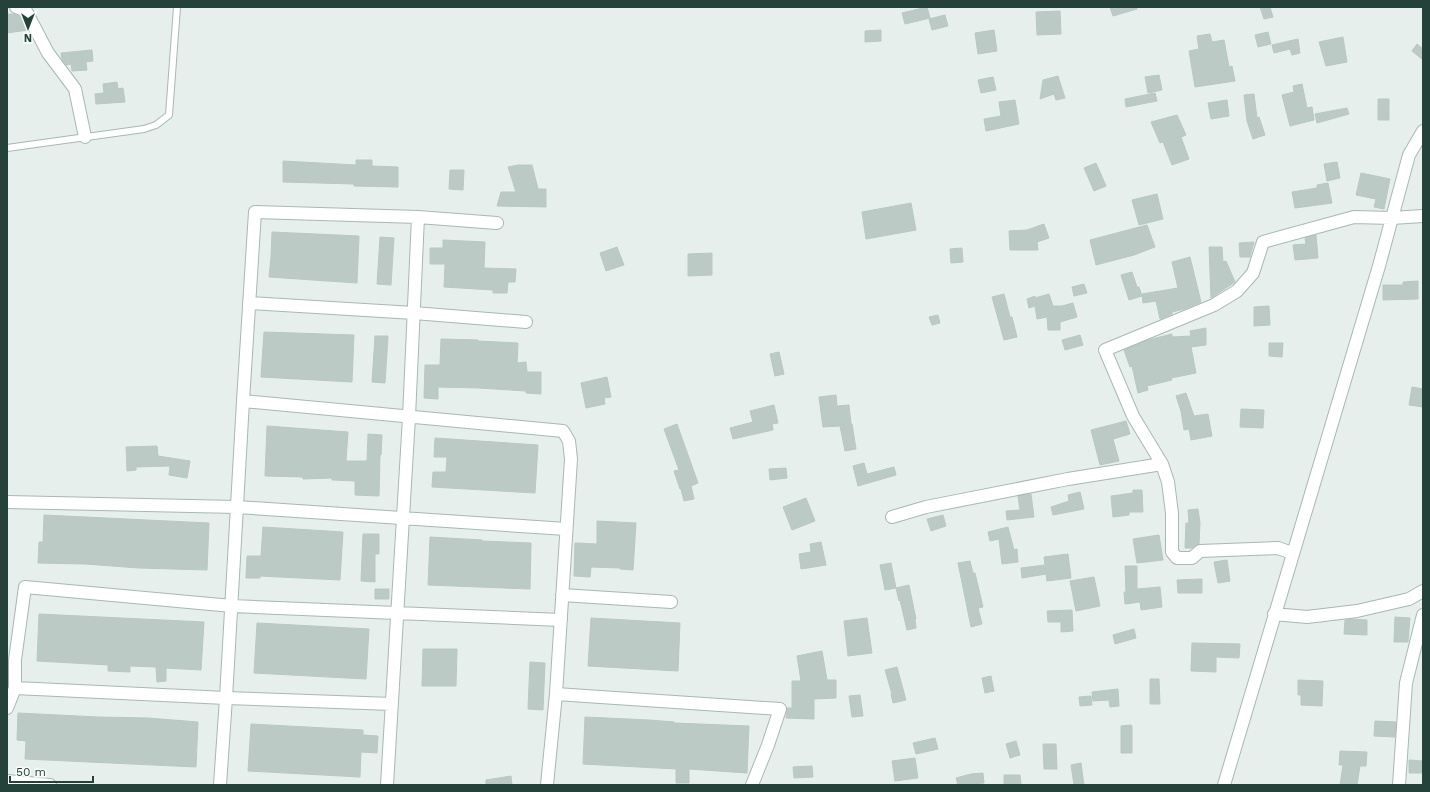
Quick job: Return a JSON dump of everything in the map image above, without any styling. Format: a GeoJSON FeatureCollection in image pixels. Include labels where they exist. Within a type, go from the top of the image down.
{"type":"FeatureCollection","features":[{"type":"Feature","properties":{"kind":"street"},"geometry":{"type":"LineString","coordinates":[[16,7],[26,11],[48,53],[75,89],[85,137]]}},
{"type":"Feature","properties":{"kind":"street"},"geometry":{"type":"LineString","coordinates":[[1224,785],[1292,553],[1379,266],[1409,156],[1423,131]]}},
{"type":"Feature","properties":{"kind":"street"},"geometry":{"type":"LineString","coordinates":[[220,785],[255,212],[418,218],[497,223]]}},
{"type":"Feature","properties":{"kind":"street"},"geometry":{"type":"LineString","coordinates":[[1292,553],[1278,548],[1200,551],[1192,558],[1177,558],[1172,552],[1172,513],[1168,482],[1162,464],[1134,416],[1105,350],[1214,305],[1237,292],[1253,273],[1263,242],[1354,218],[1423,216]]}},
{"type":"Feature","properties":{"kind":"street"},"geometry":{"type":"LineString","coordinates":[[386,785],[409,417],[418,218]]}},
{"type":"Feature","properties":{"kind":"street"},"geometry":{"type":"LineString","coordinates":[[249,304],[414,312],[526,322]]}},
{"type":"Feature","properties":{"kind":"street"},"geometry":{"type":"LineString","coordinates":[[243,402],[563,431],[569,442],[571,459],[556,694],[547,785]]}},
{"type":"Feature","properties":{"kind":"street"},"geometry":{"type":"LineString","coordinates":[[892,517],[926,507],[1053,482],[1162,464]]}},
{"type":"Feature","properties":{"kind":"street"},"geometry":{"type":"LineString","coordinates":[[7,502],[237,507],[566,529]]}},
{"type":"Feature","properties":{"kind":"street"},"geometry":{"type":"LineString","coordinates":[[7,708],[15,688],[15,660],[25,587],[232,606],[561,620]]}},
{"type":"Feature","properties":{"kind":"street"},"geometry":{"type":"LineString","coordinates":[[1274,614],[1307,617],[1357,611],[1409,599],[1423,591]]}},
{"type":"Feature","properties":{"kind":"street"},"geometry":{"type":"LineString","coordinates":[[562,595],[671,602]]}},
{"type":"Feature","properties":{"kind":"street"},"geometry":{"type":"LineString","coordinates":[[1400,785],[1406,683],[1423,615]]}},
{"type":"Feature","properties":{"kind":"street"},"geometry":{"type":"LineString","coordinates":[[15,688],[392,704]]}},
{"type":"Feature","properties":{"kind":"street"},"geometry":{"type":"LineString","coordinates":[[556,694],[780,709],[752,785]]}},
{"type":"Feature","properties":{"kind":"street"},"geometry":{"type":"LineString","coordinates":[[7,782],[50,785]]}},
{"type":"Feature","properties":{"kind":"lane"},"geometry":{"type":"LineString","coordinates":[[7,148],[144,129],[156,125],[169,115],[177,7]]}},
{"type":"Feature","properties":{"kind":"building"},"geometry":{"type":"Polygon","coordinates":[[[927,7],[930,18],[905,24],[902,13],[927,7]]]}},
{"type":"Feature","properties":{"kind":"building"},"geometry":{"type":"Polygon","coordinates":[[[1110,7],[1136,7],[1137,9],[1113,16],[1110,7]]]}},
{"type":"Feature","properties":{"kind":"building"},"geometry":{"type":"Polygon","coordinates":[[[1260,7],[1270,7],[1273,17],[1264,19],[1260,7]]]}},
{"type":"Feature","properties":{"kind":"building"},"geometry":{"type":"Polygon","coordinates":[[[1060,11],[1061,34],[1037,35],[1036,12],[1060,11]]]}},
{"type":"Feature","properties":{"kind":"building"},"geometry":{"type":"Polygon","coordinates":[[[7,14],[13,14],[21,17],[28,30],[7,33],[7,14]]]}},
{"type":"Feature","properties":{"kind":"building"},"geometry":{"type":"Polygon","coordinates":[[[945,15],[948,26],[932,30],[929,19],[945,15]]]}},
{"type":"Feature","properties":{"kind":"building"},"geometry":{"type":"Polygon","coordinates":[[[881,30],[881,41],[865,42],[865,31],[881,30]]]}},
{"type":"Feature","properties":{"kind":"building"},"geometry":{"type":"Polygon","coordinates":[[[994,30],[997,51],[978,54],[975,33],[994,30]]]}},
{"type":"Feature","properties":{"kind":"building"},"geometry":{"type":"Polygon","coordinates":[[[1268,32],[1271,44],[1258,47],[1255,35],[1268,32]]]}},
{"type":"Feature","properties":{"kind":"building"},"geometry":{"type":"Polygon","coordinates":[[[1210,34],[1212,42],[1224,40],[1229,67],[1232,66],[1235,81],[1195,87],[1189,51],[1199,49],[1197,36],[1210,34]]]}},
{"type":"Feature","properties":{"kind":"building"},"geometry":{"type":"Polygon","coordinates":[[[1343,37],[1347,62],[1326,66],[1319,42],[1343,37]]]}},
{"type":"Feature","properties":{"kind":"building"},"geometry":{"type":"Polygon","coordinates":[[[1298,39],[1300,53],[1292,55],[1290,49],[1274,53],[1272,45],[1298,39]]]}},
{"type":"Feature","properties":{"kind":"building"},"geometry":{"type":"Polygon","coordinates":[[[1417,44],[1423,49],[1423,60],[1412,51],[1417,44]]]}},
{"type":"Feature","properties":{"kind":"building"},"geometry":{"type":"Polygon","coordinates":[[[92,50],[93,61],[86,62],[87,70],[72,71],[71,64],[66,65],[62,59],[61,53],[92,50]]]}},
{"type":"Feature","properties":{"kind":"building"},"geometry":{"type":"Polygon","coordinates":[[[1159,75],[1162,90],[1148,93],[1145,77],[1159,75]]]}},
{"type":"Feature","properties":{"kind":"building"},"geometry":{"type":"Polygon","coordinates":[[[1058,76],[1065,98],[1056,100],[1054,94],[1040,99],[1043,80],[1058,76]]]}},
{"type":"Feature","properties":{"kind":"building"},"geometry":{"type":"Polygon","coordinates":[[[993,77],[996,90],[981,93],[978,80],[993,77]]]}},
{"type":"Feature","properties":{"kind":"building"},"geometry":{"type":"Polygon","coordinates":[[[117,82],[118,89],[123,88],[125,102],[96,104],[95,94],[104,93],[103,84],[117,82]]]}},
{"type":"Feature","properties":{"kind":"building"},"geometry":{"type":"Polygon","coordinates":[[[1302,84],[1307,108],[1312,107],[1314,120],[1290,126],[1282,95],[1294,92],[1293,86],[1302,84]]]}},
{"type":"Feature","properties":{"kind":"building"},"geometry":{"type":"Polygon","coordinates":[[[1155,93],[1157,101],[1126,107],[1125,99],[1155,93]]]}},
{"type":"Feature","properties":{"kind":"building"},"geometry":{"type":"Polygon","coordinates":[[[1254,94],[1257,118],[1259,117],[1265,135],[1253,139],[1247,121],[1244,95],[1254,94]]]}},
{"type":"Feature","properties":{"kind":"building"},"geometry":{"type":"Polygon","coordinates":[[[1378,99],[1389,99],[1389,120],[1378,120],[1378,99]]]}},
{"type":"Feature","properties":{"kind":"building"},"geometry":{"type":"Polygon","coordinates":[[[1015,100],[1019,124],[986,131],[984,119],[1001,116],[999,102],[1015,100]]]}},
{"type":"Feature","properties":{"kind":"building"},"geometry":{"type":"Polygon","coordinates":[[[1227,100],[1229,116],[1211,119],[1208,103],[1227,100]]]}},
{"type":"Feature","properties":{"kind":"building"},"geometry":{"type":"Polygon","coordinates":[[[1347,108],[1349,114],[1317,123],[1315,114],[1347,108]]]}},
{"type":"Feature","properties":{"kind":"building"},"geometry":{"type":"Polygon","coordinates":[[[1177,115],[1186,135],[1181,137],[1189,159],[1172,165],[1163,142],[1160,143],[1151,122],[1177,115]]]}},
{"type":"Feature","properties":{"kind":"building"},"geometry":{"type":"Polygon","coordinates":[[[356,160],[372,160],[372,166],[398,167],[398,187],[283,182],[283,161],[356,165],[356,160]]]}},
{"type":"Feature","properties":{"kind":"building"},"geometry":{"type":"Polygon","coordinates":[[[1337,162],[1340,178],[1327,181],[1324,164],[1337,162]]]}},
{"type":"Feature","properties":{"kind":"building"},"geometry":{"type":"Polygon","coordinates":[[[1096,163],[1106,186],[1094,191],[1084,168],[1096,163]]]}},
{"type":"Feature","properties":{"kind":"building"},"geometry":{"type":"Polygon","coordinates":[[[532,165],[538,189],[546,189],[546,207],[497,206],[501,192],[516,192],[508,167],[532,165]]]}},
{"type":"Feature","properties":{"kind":"building"},"geometry":{"type":"Polygon","coordinates":[[[450,170],[464,170],[463,190],[449,189],[450,170]]]}},
{"type":"Feature","properties":{"kind":"building"},"geometry":{"type":"Polygon","coordinates":[[[1361,173],[1390,179],[1384,209],[1374,207],[1376,199],[1356,195],[1361,173]]]}},
{"type":"Feature","properties":{"kind":"building"},"geometry":{"type":"Polygon","coordinates":[[[1328,183],[1332,203],[1295,208],[1292,192],[1317,188],[1317,185],[1328,183]]]}},
{"type":"Feature","properties":{"kind":"building"},"geometry":{"type":"Polygon","coordinates":[[[1157,194],[1163,219],[1139,225],[1132,200],[1157,194]]]}},
{"type":"Feature","properties":{"kind":"building"},"geometry":{"type":"Polygon","coordinates":[[[911,203],[916,230],[866,239],[862,212],[911,203]]]}},
{"type":"Feature","properties":{"kind":"building"},"geometry":{"type":"Polygon","coordinates":[[[1044,224],[1049,238],[1037,242],[1038,250],[1010,250],[1009,231],[1027,230],[1044,224]]]}},
{"type":"Feature","properties":{"kind":"building"},"geometry":{"type":"Polygon","coordinates":[[[1147,225],[1155,247],[1134,255],[1096,265],[1090,240],[1147,225]]]}},
{"type":"Feature","properties":{"kind":"building"},"geometry":{"type":"Polygon","coordinates":[[[272,232],[359,236],[357,283],[269,277],[272,232]]]}},
{"type":"Feature","properties":{"kind":"building"},"geometry":{"type":"Polygon","coordinates":[[[1316,235],[1318,258],[1295,260],[1293,245],[1306,244],[1305,238],[1316,235]]]}},
{"type":"Feature","properties":{"kind":"building"},"geometry":{"type":"Polygon","coordinates":[[[380,237],[394,238],[391,285],[377,284],[380,237]]]}},
{"type":"Feature","properties":{"kind":"building"},"geometry":{"type":"Polygon","coordinates":[[[443,240],[485,242],[484,268],[516,269],[515,282],[508,282],[507,293],[493,293],[493,290],[444,287],[445,264],[430,264],[430,248],[443,248],[443,240]]]}},
{"type":"Feature","properties":{"kind":"building"},"geometry":{"type":"Polygon","coordinates":[[[1254,242],[1250,257],[1240,257],[1239,243],[1254,242]]]}},
{"type":"Feature","properties":{"kind":"building"},"geometry":{"type":"Polygon","coordinates":[[[617,247],[624,265],[606,271],[600,253],[617,247]]]}},
{"type":"Feature","properties":{"kind":"building"},"geometry":{"type":"Polygon","coordinates":[[[1209,247],[1222,247],[1223,262],[1226,261],[1235,282],[1211,298],[1209,247]]]}},
{"type":"Feature","properties":{"kind":"building"},"geometry":{"type":"Polygon","coordinates":[[[962,248],[963,262],[951,263],[950,249],[962,248]]]}},
{"type":"Feature","properties":{"kind":"building"},"geometry":{"type":"Polygon","coordinates":[[[712,253],[712,275],[688,276],[688,254],[712,253]]]}},
{"type":"Feature","properties":{"kind":"building"},"geometry":{"type":"Polygon","coordinates":[[[1190,257],[1201,302],[1172,312],[1172,314],[1160,319],[1156,301],[1143,303],[1142,294],[1178,288],[1172,262],[1190,257]]]}},
{"type":"Feature","properties":{"kind":"building"},"geometry":{"type":"Polygon","coordinates":[[[1132,272],[1142,296],[1129,300],[1121,275],[1132,272]]]}},
{"type":"Feature","properties":{"kind":"building"},"geometry":{"type":"Polygon","coordinates":[[[1418,281],[1418,299],[1383,300],[1383,285],[1403,285],[1403,282],[1418,281]]]}},
{"type":"Feature","properties":{"kind":"building"},"geometry":{"type":"Polygon","coordinates":[[[1084,284],[1087,293],[1074,296],[1072,287],[1084,284]]]}},
{"type":"Feature","properties":{"kind":"building"},"geometry":{"type":"Polygon","coordinates":[[[1004,294],[1017,337],[1004,340],[992,297],[1004,294]]]}},
{"type":"Feature","properties":{"kind":"building"},"geometry":{"type":"Polygon","coordinates":[[[1049,294],[1053,306],[1062,306],[1073,303],[1077,317],[1060,322],[1060,330],[1048,330],[1047,317],[1037,319],[1035,306],[1029,308],[1027,299],[1049,294]]]}},
{"type":"Feature","properties":{"kind":"building"},"geometry":{"type":"Polygon","coordinates":[[[1269,306],[1270,325],[1254,326],[1254,307],[1269,306]]]}},
{"type":"Feature","properties":{"kind":"building"},"geometry":{"type":"Polygon","coordinates":[[[938,315],[940,323],[932,325],[929,317],[938,315]]]}},
{"type":"Feature","properties":{"kind":"building"},"geometry":{"type":"Polygon","coordinates":[[[1206,328],[1206,345],[1191,347],[1196,373],[1171,378],[1172,380],[1147,386],[1148,390],[1138,393],[1132,366],[1130,367],[1124,350],[1148,340],[1172,334],[1172,337],[1191,336],[1190,331],[1206,328]]]}},
{"type":"Feature","properties":{"kind":"building"},"geometry":{"type":"Polygon","coordinates":[[[264,332],[354,335],[352,382],[261,377],[264,332]]]}},
{"type":"Feature","properties":{"kind":"building"},"geometry":{"type":"Polygon","coordinates":[[[1080,335],[1083,345],[1065,350],[1062,340],[1080,335]]]}},
{"type":"Feature","properties":{"kind":"building"},"geometry":{"type":"Polygon","coordinates":[[[375,336],[388,336],[385,383],[372,382],[375,336]]]}},
{"type":"Feature","properties":{"kind":"building"},"geometry":{"type":"Polygon","coordinates":[[[441,339],[518,343],[517,363],[526,362],[527,372],[541,372],[541,394],[526,393],[526,391],[438,387],[438,399],[424,398],[425,365],[440,365],[441,339]]]}},
{"type":"Feature","properties":{"kind":"building"},"geometry":{"type":"Polygon","coordinates":[[[1269,343],[1283,343],[1282,357],[1269,356],[1269,343]]]}},
{"type":"Feature","properties":{"kind":"building"},"geometry":{"type":"Polygon","coordinates":[[[779,352],[784,374],[775,376],[770,354],[779,352]]]}},
{"type":"Feature","properties":{"kind":"building"},"geometry":{"type":"Polygon","coordinates":[[[607,377],[611,397],[604,398],[605,404],[586,408],[581,383],[607,377]]]}},
{"type":"Feature","properties":{"kind":"building"},"geometry":{"type":"Polygon","coordinates":[[[1412,387],[1423,389],[1423,407],[1409,405],[1412,387]]]}},
{"type":"Feature","properties":{"kind":"building"},"geometry":{"type":"Polygon","coordinates":[[[1186,393],[1194,416],[1208,414],[1212,436],[1191,440],[1189,429],[1184,430],[1181,411],[1176,396],[1186,393]]]}},
{"type":"Feature","properties":{"kind":"building"},"geometry":{"type":"Polygon","coordinates":[[[836,395],[837,406],[849,405],[856,449],[845,451],[840,426],[823,427],[819,397],[836,395]]]}},
{"type":"Feature","properties":{"kind":"building"},"geometry":{"type":"Polygon","coordinates":[[[774,405],[778,423],[772,424],[773,430],[733,439],[730,428],[753,422],[750,411],[774,405]]]}},
{"type":"Feature","properties":{"kind":"building"},"geometry":{"type":"Polygon","coordinates":[[[1241,409],[1264,410],[1263,428],[1240,427],[1241,409]]]}},
{"type":"Feature","properties":{"kind":"building"},"geometry":{"type":"Polygon","coordinates":[[[1126,421],[1130,434],[1113,439],[1119,461],[1100,465],[1091,430],[1126,421]]]}},
{"type":"Feature","properties":{"kind":"building"},"geometry":{"type":"Polygon","coordinates":[[[677,424],[698,483],[691,486],[694,499],[684,501],[674,471],[679,470],[664,429],[677,424]]]}},
{"type":"Feature","properties":{"kind":"building"},"geometry":{"type":"Polygon","coordinates":[[[267,426],[348,432],[346,461],[367,461],[368,434],[382,435],[379,496],[355,495],[355,481],[332,480],[332,478],[303,479],[303,477],[265,476],[267,426]]]}},
{"type":"Feature","properties":{"kind":"building"},"geometry":{"type":"Polygon","coordinates":[[[435,438],[538,445],[535,493],[432,487],[433,472],[446,472],[447,457],[434,457],[435,438]]]}},
{"type":"Feature","properties":{"kind":"building"},"geometry":{"type":"Polygon","coordinates":[[[157,446],[158,456],[190,461],[187,478],[169,475],[170,466],[136,467],[136,470],[127,471],[126,447],[157,446]]]}},
{"type":"Feature","properties":{"kind":"building"},"geometry":{"type":"Polygon","coordinates":[[[864,463],[867,474],[894,467],[896,475],[858,486],[853,466],[864,463]]]}},
{"type":"Feature","properties":{"kind":"building"},"geometry":{"type":"Polygon","coordinates":[[[786,468],[787,478],[770,480],[769,469],[786,468]]]}},
{"type":"Feature","properties":{"kind":"building"},"geometry":{"type":"Polygon","coordinates":[[[1133,490],[1142,490],[1143,512],[1129,512],[1129,515],[1113,517],[1111,496],[1133,493],[1133,490]]]}},
{"type":"Feature","properties":{"kind":"building"},"geometry":{"type":"Polygon","coordinates":[[[1080,492],[1084,509],[1053,515],[1051,507],[1069,501],[1068,495],[1080,492]]]}},
{"type":"Feature","properties":{"kind":"building"},"geometry":{"type":"Polygon","coordinates":[[[1031,494],[1034,517],[1007,520],[1006,511],[1020,510],[1018,496],[1031,494]]]}},
{"type":"Feature","properties":{"kind":"building"},"geometry":{"type":"Polygon","coordinates":[[[806,498],[815,521],[792,530],[783,507],[806,498]]]}},
{"type":"Feature","properties":{"kind":"building"},"geometry":{"type":"Polygon","coordinates":[[[1198,509],[1200,523],[1199,544],[1192,548],[1185,548],[1186,523],[1189,523],[1188,510],[1198,509]]]}},
{"type":"Feature","properties":{"kind":"building"},"geometry":{"type":"Polygon","coordinates":[[[44,515],[209,523],[207,570],[38,563],[39,542],[43,542],[44,515]]]}},
{"type":"Feature","properties":{"kind":"building"},"geometry":{"type":"Polygon","coordinates":[[[943,515],[946,526],[931,531],[927,519],[943,515]]]}},
{"type":"Feature","properties":{"kind":"building"},"geometry":{"type":"Polygon","coordinates":[[[597,521],[636,523],[633,570],[591,567],[590,577],[574,576],[575,543],[597,544],[597,521]]]}},
{"type":"Feature","properties":{"kind":"building"},"geometry":{"type":"Polygon","coordinates":[[[263,527],[343,532],[340,580],[260,576],[260,578],[246,578],[247,556],[261,556],[263,527]]]}},
{"type":"Feature","properties":{"kind":"building"},"geometry":{"type":"Polygon","coordinates":[[[1008,527],[1014,550],[1017,549],[1018,562],[1002,564],[999,539],[990,541],[988,532],[1008,527]]]}},
{"type":"Feature","properties":{"kind":"building"},"geometry":{"type":"Polygon","coordinates":[[[363,534],[379,534],[379,554],[375,554],[375,582],[361,581],[363,534]]]}},
{"type":"Feature","properties":{"kind":"building"},"geometry":{"type":"Polygon","coordinates":[[[1159,535],[1163,560],[1137,563],[1133,539],[1159,535]]]}},
{"type":"Feature","properties":{"kind":"building"},"geometry":{"type":"Polygon","coordinates":[[[430,537],[531,543],[530,589],[428,585],[430,537]]]}},
{"type":"Feature","properties":{"kind":"building"},"geometry":{"type":"Polygon","coordinates":[[[821,542],[826,565],[801,569],[799,554],[811,552],[810,544],[821,542]]]}},
{"type":"Feature","properties":{"kind":"building"},"geometry":{"type":"Polygon","coordinates":[[[1068,554],[1071,578],[1047,581],[1046,574],[1022,578],[1021,568],[1045,565],[1044,557],[1068,554]]]}},
{"type":"Feature","properties":{"kind":"building"},"geometry":{"type":"Polygon","coordinates":[[[1227,560],[1230,581],[1218,583],[1214,562],[1227,560]]]}},
{"type":"Feature","properties":{"kind":"building"},"geometry":{"type":"Polygon","coordinates":[[[970,561],[973,573],[975,573],[983,607],[978,608],[982,624],[971,627],[958,563],[970,561]]]}},
{"type":"Feature","properties":{"kind":"building"},"geometry":{"type":"Polygon","coordinates":[[[891,563],[896,588],[885,590],[880,565],[891,563]]]}},
{"type":"Feature","properties":{"kind":"building"},"geometry":{"type":"Polygon","coordinates":[[[1125,566],[1137,566],[1137,589],[1160,587],[1162,607],[1141,610],[1140,602],[1125,604],[1125,566]]]}},
{"type":"Feature","properties":{"kind":"building"},"geometry":{"type":"Polygon","coordinates":[[[1094,577],[1100,606],[1076,611],[1070,581],[1094,577]]]}},
{"type":"Feature","properties":{"kind":"building"},"geometry":{"type":"Polygon","coordinates":[[[1202,579],[1202,593],[1178,593],[1177,580],[1202,579]]]}},
{"type":"Feature","properties":{"kind":"building"},"geometry":{"type":"Polygon","coordinates":[[[909,585],[916,619],[916,628],[907,630],[896,588],[909,585]]]}},
{"type":"Feature","properties":{"kind":"building"},"geometry":{"type":"Polygon","coordinates":[[[375,589],[389,589],[389,599],[375,599],[375,589]]]}},
{"type":"Feature","properties":{"kind":"building"},"geometry":{"type":"Polygon","coordinates":[[[1072,610],[1073,631],[1061,632],[1061,622],[1048,622],[1047,611],[1072,610]]]}},
{"type":"Feature","properties":{"kind":"building"},"geometry":{"type":"Polygon","coordinates":[[[39,614],[204,622],[201,670],[166,668],[166,681],[157,682],[156,667],[130,666],[130,672],[108,671],[108,665],[37,661],[39,614]]]}},
{"type":"Feature","properties":{"kind":"building"},"geometry":{"type":"Polygon","coordinates":[[[1395,617],[1410,618],[1408,642],[1394,642],[1395,617]]]}},
{"type":"Feature","properties":{"kind":"building"},"geometry":{"type":"Polygon","coordinates":[[[591,618],[680,623],[678,671],[588,666],[591,618]]]}},
{"type":"Feature","properties":{"kind":"building"},"geometry":{"type":"Polygon","coordinates":[[[867,618],[872,653],[848,656],[844,621],[867,618]]]}},
{"type":"Feature","properties":{"kind":"building"},"geometry":{"type":"Polygon","coordinates":[[[1345,620],[1367,620],[1367,635],[1344,634],[1345,620]]]}},
{"type":"Feature","properties":{"kind":"building"},"geometry":{"type":"Polygon","coordinates":[[[257,623],[369,629],[366,679],[254,673],[257,623]]]}},
{"type":"Feature","properties":{"kind":"building"},"geometry":{"type":"Polygon","coordinates":[[[1134,629],[1136,638],[1115,644],[1113,635],[1134,629]]]}},
{"type":"Feature","properties":{"kind":"building"},"geometry":{"type":"Polygon","coordinates":[[[1192,643],[1240,644],[1239,658],[1216,657],[1216,672],[1191,671],[1192,643]]]}},
{"type":"Feature","properties":{"kind":"building"},"geometry":{"type":"Polygon","coordinates":[[[423,649],[457,649],[456,686],[422,686],[423,649]]]}},
{"type":"Feature","properties":{"kind":"building"},"geometry":{"type":"Polygon","coordinates":[[[822,651],[827,680],[836,680],[836,698],[814,699],[814,719],[786,718],[787,708],[792,708],[792,681],[801,681],[797,656],[822,651]]]}},
{"type":"Feature","properties":{"kind":"building"},"geometry":{"type":"Polygon","coordinates":[[[530,662],[545,663],[543,710],[528,709],[530,662]]]}},
{"type":"Feature","properties":{"kind":"building"},"geometry":{"type":"Polygon","coordinates":[[[897,667],[906,700],[893,703],[885,670],[897,667]]]}},
{"type":"Feature","properties":{"kind":"building"},"geometry":{"type":"Polygon","coordinates":[[[991,676],[994,691],[985,693],[982,678],[991,676]]]}},
{"type":"Feature","properties":{"kind":"building"},"geometry":{"type":"Polygon","coordinates":[[[1150,679],[1159,679],[1160,704],[1150,704],[1150,679]]]}},
{"type":"Feature","properties":{"kind":"building"},"geometry":{"type":"Polygon","coordinates":[[[1298,680],[1323,681],[1322,706],[1301,705],[1301,695],[1298,695],[1298,680]]]}},
{"type":"Feature","properties":{"kind":"building"},"geometry":{"type":"Polygon","coordinates":[[[1118,689],[1119,706],[1110,707],[1109,700],[1093,701],[1092,692],[1118,689]]]}},
{"type":"Feature","properties":{"kind":"building"},"geometry":{"type":"Polygon","coordinates":[[[860,695],[863,716],[852,717],[849,696],[860,695]]]}},
{"type":"Feature","properties":{"kind":"building"},"geometry":{"type":"Polygon","coordinates":[[[1091,696],[1092,705],[1080,706],[1079,697],[1091,696]]]}},
{"type":"Feature","properties":{"kind":"building"},"geometry":{"type":"Polygon","coordinates":[[[18,713],[148,718],[198,722],[196,767],[25,759],[26,741],[17,740],[18,713]]]}},
{"type":"Feature","properties":{"kind":"building"},"geometry":{"type":"Polygon","coordinates":[[[585,717],[749,726],[747,773],[689,769],[689,783],[676,783],[676,769],[583,764],[585,717]]]}},
{"type":"Feature","properties":{"kind":"building"},"geometry":{"type":"Polygon","coordinates":[[[1375,721],[1396,722],[1395,737],[1374,736],[1375,721]]]}},
{"type":"Feature","properties":{"kind":"building"},"geometry":{"type":"Polygon","coordinates":[[[251,724],[363,730],[363,735],[378,736],[377,753],[361,752],[360,777],[248,771],[251,724]]]}},
{"type":"Feature","properties":{"kind":"building"},"geometry":{"type":"Polygon","coordinates":[[[1131,725],[1132,753],[1121,753],[1121,726],[1131,725]]]}},
{"type":"Feature","properties":{"kind":"building"},"geometry":{"type":"Polygon","coordinates":[[[935,738],[938,749],[916,754],[913,743],[935,738]]]}},
{"type":"Feature","properties":{"kind":"building"},"geometry":{"type":"Polygon","coordinates":[[[1016,741],[1020,755],[1010,758],[1006,744],[1016,741]]]}},
{"type":"Feature","properties":{"kind":"building"},"geometry":{"type":"Polygon","coordinates":[[[1043,744],[1056,744],[1057,769],[1044,769],[1043,744]]]}},
{"type":"Feature","properties":{"kind":"building"},"geometry":{"type":"Polygon","coordinates":[[[1340,751],[1367,752],[1366,766],[1360,766],[1357,785],[1340,785],[1343,765],[1339,765],[1340,751]]]}},
{"type":"Feature","properties":{"kind":"building"},"geometry":{"type":"Polygon","coordinates":[[[915,758],[918,778],[895,781],[892,761],[915,758]]]}},
{"type":"Feature","properties":{"kind":"building"},"geometry":{"type":"Polygon","coordinates":[[[1409,760],[1423,761],[1423,773],[1409,773],[1409,760]]]}},
{"type":"Feature","properties":{"kind":"building"},"geometry":{"type":"Polygon","coordinates":[[[1081,763],[1084,785],[1074,785],[1071,765],[1081,763]]]}},
{"type":"Feature","properties":{"kind":"building"},"geometry":{"type":"Polygon","coordinates":[[[812,766],[813,777],[794,778],[793,767],[812,766]]]}},
{"type":"Feature","properties":{"kind":"building"},"geometry":{"type":"Polygon","coordinates":[[[983,773],[984,783],[958,785],[956,778],[971,774],[983,773]]]}},
{"type":"Feature","properties":{"kind":"building"},"geometry":{"type":"Polygon","coordinates":[[[1004,775],[1020,775],[1021,784],[1004,785],[1004,775]]]}},
{"type":"Feature","properties":{"kind":"building"},"geometry":{"type":"Polygon","coordinates":[[[511,776],[512,785],[486,785],[486,780],[511,776]]]}}]}
